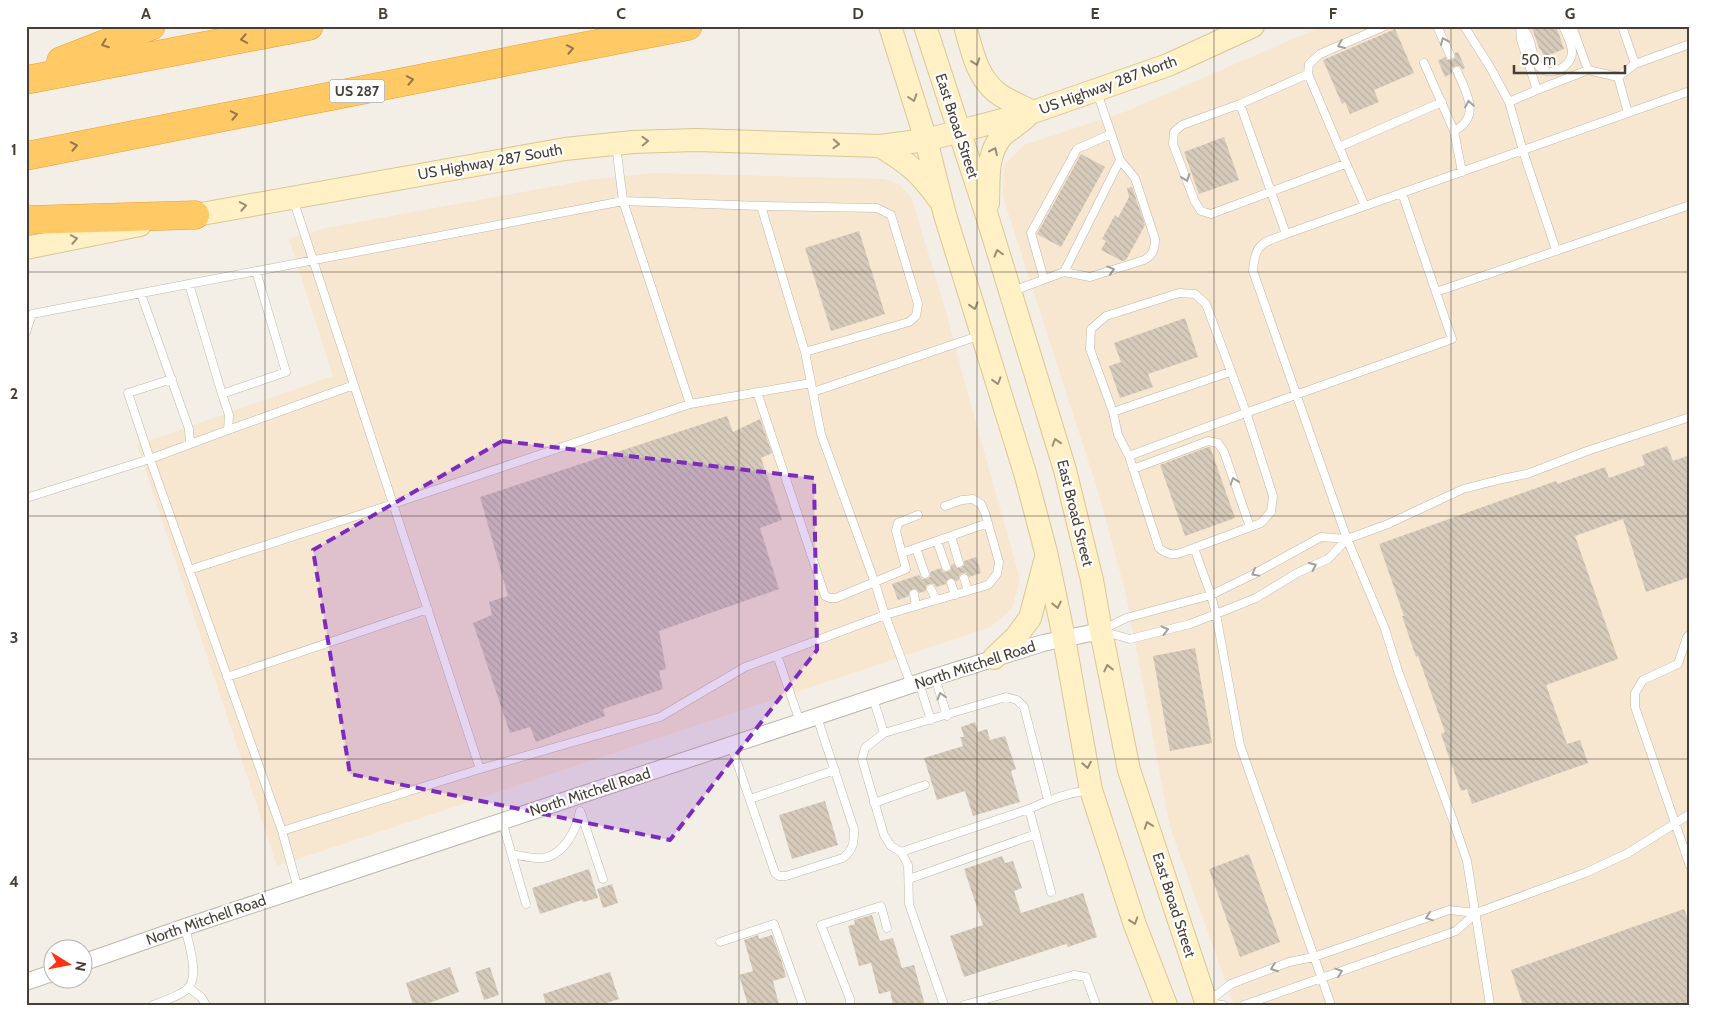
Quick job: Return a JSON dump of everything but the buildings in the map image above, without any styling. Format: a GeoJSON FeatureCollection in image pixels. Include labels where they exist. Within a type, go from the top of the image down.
{"type":"FeatureCollection","features":[{"type":"Feature","properties":{"kind":"highway"},"geometry":{"type":"LineString","coordinates":[[26,74],[150,26]]}},
{"type":"Feature","properties":{"kind":"highway"},"geometry":{"type":"LineString","coordinates":[[26,80],[309,26]]}},
{"type":"Feature","properties":{"kind":"highway","name":"US 287"},"geometry":{"type":"LineString","coordinates":[[26,156],[688,26]]}},
{"type":"Feature","properties":{"kind":"highway"},"geometry":{"type":"LineString","coordinates":[[26,220],[195,215]]}},
{"type":"Feature","properties":{"kind":"main road"},"geometry":{"type":"LineString","coordinates":[[890,26],[926,140],[943,205],[1025,473],[1046,552],[1064,638],[1091,790],[1135,925],[1166,1005]]}},
{"type":"Feature","properties":{"kind":"main road"},"geometry":{"type":"LineString","coordinates":[[965,26],[976,64],[982,77],[997,93],[1033,112],[1002,137],[994,150],[989,164],[987,216]]}},
{"type":"Feature","properties":{"kind":"main road","name":"US Highway 287 North"},"geometry":{"type":"LineString","coordinates":[[958,131],[1033,112],[1168,65],[1253,26]]}},
{"type":"Feature","properties":{"kind":"main road","name":"East Broad Street"},"geometry":{"type":"LineString","coordinates":[[926,30],[987,216],[1065,470],[1092,580],[1129,770],[1209,1004]]}},
{"type":"Feature","properties":{"kind":"main road","name":"US Highway 287 South"},"geometry":{"type":"LineString","coordinates":[[26,248],[195,215],[566,148],[696,140],[880,146],[926,140],[958,131]]}},
{"type":"Feature","properties":{"kind":"main road"},"geometry":{"type":"LineString","coordinates":[[880,146],[906,162],[924,179],[943,205]]}},
{"type":"Feature","properties":{"kind":"main road"},"geometry":{"type":"LineString","coordinates":[[994,658],[1016,637],[1030,618],[1046,552]]}},
{"type":"Feature","properties":{"kind":"street","name":"North Mitchell Road"},"geometry":{"type":"LineString","coordinates":[[92,960],[502,821],[578,804],[731,745],[935,677],[1043,643],[1101,631]]}},
{"type":"Feature","properties":{"kind":"street"},"geometry":{"type":"LineString","coordinates":[[26,982],[42,976]]}},
{"type":"Feature","properties":{"kind":"lane"},"geometry":{"type":"LineString","coordinates":[[1365,206],[1308,74],[1309,64],[1320,54],[1385,26]]}},
{"type":"Feature","properties":{"kind":"lane"},"geometry":{"type":"LineString","coordinates":[[1437,26],[1450,55]]}},
{"type":"Feature","properties":{"kind":"lane"},"geometry":{"type":"LineString","coordinates":[[1464,26],[1490,66],[1509,102],[1556,250]]}},
{"type":"Feature","properties":{"kind":"lane"},"geometry":{"type":"LineString","coordinates":[[1520,26],[1521,40],[1537,90]]}},
{"type":"Feature","properties":{"kind":"lane"},"geometry":{"type":"LineString","coordinates":[[1520,26],[1528,36],[1538,65],[1544,70],[1552,72],[1565,67],[1570,62],[1572,52],[1563,26]]}},
{"type":"Feature","properties":{"kind":"lane"},"geometry":{"type":"LineString","coordinates":[[1572,26],[1588,70]]}},
{"type":"Feature","properties":{"kind":"lane"},"geometry":{"type":"LineString","coordinates":[[1622,26],[1635,64]]}},
{"type":"Feature","properties":{"kind":"lane"},"geometry":{"type":"LineString","coordinates":[[1618,77],[1635,64],[1690,44]]}},
{"type":"Feature","properties":{"kind":"lane"},"geometry":{"type":"LineString","coordinates":[[1424,63],[1454,131],[1462,172]]}},
{"type":"Feature","properties":{"kind":"lane"},"geometry":{"type":"LineString","coordinates":[[1509,102],[1588,70],[1618,77]]}},
{"type":"Feature","properties":{"kind":"lane"},"geometry":{"type":"LineString","coordinates":[[1454,131],[1464,126],[1470,114],[1470,101],[1457,71]]}},
{"type":"Feature","properties":{"kind":"lane"},"geometry":{"type":"LineString","coordinates":[[1308,74],[1240,104],[1182,125],[1174,132],[1173,144],[1195,202],[1201,211],[1211,214],[1346,164]]}},
{"type":"Feature","properties":{"kind":"lane"},"geometry":{"type":"LineString","coordinates":[[1618,77],[1628,113]]}},
{"type":"Feature","properties":{"kind":"lane"},"geometry":{"type":"LineString","coordinates":[[1009,292],[1064,272],[1090,277],[1144,260],[1151,256],[1155,247],[1155,239],[1135,178],[1120,160],[1097,90]]}},
{"type":"Feature","properties":{"kind":"lane"},"geometry":{"type":"LineString","coordinates":[[1490,1005],[1467,862],[1385,629],[1347,539],[1296,396],[1254,271],[1254,257],[1262,243],[1690,91]]}},
{"type":"Feature","properties":{"kind":"lane"},"geometry":{"type":"LineString","coordinates":[[1339,147],[1442,102]]}},
{"type":"Feature","properties":{"kind":"lane"},"geometry":{"type":"LineString","coordinates":[[1240,104],[1286,234]]}},
{"type":"Feature","properties":{"kind":"lane"},"geometry":{"type":"LineString","coordinates":[[1044,279],[1031,233],[1077,149],[1112,134]]}},
{"type":"Feature","properties":{"kind":"lane"},"geometry":{"type":"LineString","coordinates":[[616,144],[623,201],[690,404]]}},
{"type":"Feature","properties":{"kind":"lane"},"geometry":{"type":"LineString","coordinates":[[1064,272],[1120,160]]}},
{"type":"Feature","properties":{"kind":"lane"},"geometry":{"type":"LineString","coordinates":[[1129,456],[1246,412],[1296,396],[1452,339],[1402,193]]}},
{"type":"Feature","properties":{"kind":"lane"},"geometry":{"type":"LineString","coordinates":[[293,197],[312,260],[480,769]]}},
{"type":"Feature","properties":{"kind":"lane"},"geometry":{"type":"LineString","coordinates":[[26,332],[32,314],[623,201],[877,208],[891,215],[918,304],[916,316],[909,322],[804,352]]}},
{"type":"Feature","properties":{"kind":"lane"},"geometry":{"type":"LineString","coordinates":[[1436,292],[1690,205]]}},
{"type":"Feature","properties":{"kind":"lane"},"geometry":{"type":"LineString","coordinates":[[761,206],[804,352],[822,434],[885,615],[930,720]]}},
{"type":"Feature","properties":{"kind":"lane"},"geometry":{"type":"LineString","coordinates":[[222,394],[286,372],[256,271]]}},
{"type":"Feature","properties":{"kind":"lane"},"geometry":{"type":"LineString","coordinates":[[189,284],[229,415],[228,430]]}},
{"type":"Feature","properties":{"kind":"lane"},"geometry":{"type":"LineString","coordinates":[[1179,293],[1195,294],[1206,304],[1246,412],[1273,496],[1271,512],[1261,523],[1250,528],[1177,554],[1166,554],[1160,548],[1129,456],[1118,435],[1113,412],[1090,350],[1091,329],[1106,316],[1179,293]]}},
{"type":"Feature","properties":{"kind":"lane"},"geometry":{"type":"LineString","coordinates":[[142,294],[189,429],[190,443]]}},
{"type":"Feature","properties":{"kind":"lane"},"geometry":{"type":"LineString","coordinates":[[813,392],[982,335]]}},
{"type":"Feature","properties":{"kind":"lane"},"geometry":{"type":"LineString","coordinates":[[1113,412],[1230,372]]}},
{"type":"Feature","properties":{"kind":"lane"},"geometry":{"type":"LineString","coordinates":[[172,379],[128,393],[282,831],[298,889]]}},
{"type":"Feature","properties":{"kind":"lane"},"geometry":{"type":"LineString","coordinates":[[189,570],[393,504],[690,404],[811,383]]}},
{"type":"Feature","properties":{"kind":"lane"},"geometry":{"type":"LineString","coordinates":[[26,498],[150,459],[354,385]]}},
{"type":"Feature","properties":{"kind":"lane"},"geometry":{"type":"LineString","coordinates":[[757,392],[825,596],[836,598],[906,569]]}},
{"type":"Feature","properties":{"kind":"lane"},"geometry":{"type":"LineString","coordinates":[[1101,631],[1126,618],[1211,595],[1321,537],[1347,539],[1388,524],[1463,489],[1527,474],[1586,451],[1690,417]]}},
{"type":"Feature","properties":{"kind":"lane"},"geometry":{"type":"LineString","coordinates":[[1133,469],[1208,441],[1218,443],[1224,452],[1250,528]]}},
{"type":"Feature","properties":{"kind":"lane"},"geometry":{"type":"LineString","coordinates":[[282,831],[480,769],[660,717],[745,666],[885,615],[988,585],[997,574],[999,562],[981,504],[973,499],[962,500],[944,506]]}},
{"type":"Feature","properties":{"kind":"lane"},"geometry":{"type":"LineString","coordinates":[[909,579],[896,531],[898,523],[918,515]]}},
{"type":"Feature","properties":{"kind":"lane"},"geometry":{"type":"LineString","coordinates":[[902,553],[988,523]]}},
{"type":"Feature","properties":{"kind":"lane"},"geometry":{"type":"LineString","coordinates":[[951,536],[959,562]]}},
{"type":"Feature","properties":{"kind":"lane"},"geometry":{"type":"LineString","coordinates":[[1101,631],[1130,639],[1190,624],[1256,598],[1297,573],[1328,559],[1347,539]]}},
{"type":"Feature","properties":{"kind":"lane"},"geometry":{"type":"LineString","coordinates":[[936,541],[946,567]]}},
{"type":"Feature","properties":{"kind":"lane"},"geometry":{"type":"LineString","coordinates":[[916,548],[925,574]]}},
{"type":"Feature","properties":{"kind":"lane"},"geometry":{"type":"LineString","coordinates":[[1194,548],[1216,614],[1240,746],[1332,1005]]}},
{"type":"Feature","properties":{"kind":"lane"},"geometry":{"type":"LineString","coordinates":[[964,578],[968,591]]}},
{"type":"Feature","properties":{"kind":"lane"},"geometry":{"type":"LineString","coordinates":[[951,582],[955,594]]}},
{"type":"Feature","properties":{"kind":"lane"},"geometry":{"type":"LineString","coordinates":[[931,589],[936,600]]}},
{"type":"Feature","properties":{"kind":"lane"},"geometry":{"type":"LineString","coordinates":[[914,594],[916,606]]}},
{"type":"Feature","properties":{"kind":"lane"},"geometry":{"type":"LineString","coordinates":[[227,677],[428,609]]}},
{"type":"Feature","properties":{"kind":"lane"},"geometry":{"type":"LineString","coordinates":[[1690,634],[1687,637],[1678,664],[1643,680],[1635,693],[1635,707],[1690,866]]}},
{"type":"Feature","properties":{"kind":"lane"},"geometry":{"type":"LineString","coordinates":[[776,655],[800,722]]}},
{"type":"Feature","properties":{"kind":"lane"},"geometry":{"type":"LineString","coordinates":[[935,677],[947,716]]}},
{"type":"Feature","properties":{"kind":"lane"},"geometry":{"type":"LineString","coordinates":[[944,1005],[909,904],[908,865],[901,852],[891,846],[884,835],[874,803],[862,759],[865,748],[884,733],[947,716],[1006,697],[1017,700],[1024,707],[1048,800]]}},
{"type":"Feature","properties":{"kind":"lane"},"geometry":{"type":"LineString","coordinates":[[873,698],[884,733]]}},
{"type":"Feature","properties":{"kind":"lane"},"geometry":{"type":"LineString","coordinates":[[731,745],[775,873],[779,876],[786,876],[843,858],[851,851],[854,843],[854,829],[817,717]]}},
{"type":"Feature","properties":{"kind":"lane"},"geometry":{"type":"LineString","coordinates":[[750,799],[835,770]]}},
{"type":"Feature","properties":{"kind":"lane"},"geometry":{"type":"LineString","coordinates":[[874,803],[925,785]]}},
{"type":"Feature","properties":{"kind":"lane"},"geometry":{"type":"LineString","coordinates":[[901,852],[1029,809],[1048,800],[1091,790]]}},
{"type":"Feature","properties":{"kind":"lane"},"geometry":{"type":"LineString","coordinates":[[512,854],[544,858],[554,854],[574,833],[578,804]]}},
{"type":"Feature","properties":{"kind":"lane"},"geometry":{"type":"LineString","coordinates":[[578,804],[603,879]]}},
{"type":"Feature","properties":{"kind":"lane"},"geometry":{"type":"LineString","coordinates":[[1029,809],[1051,892]]}},
{"type":"Feature","properties":{"kind":"lane"},"geometry":{"type":"LineString","coordinates":[[1244,1005],[1456,931],[1476,912],[1585,873],[1628,853],[1690,814]]}},
{"type":"Feature","properties":{"kind":"lane"},"geometry":{"type":"LineString","coordinates":[[502,821],[526,904]]}},
{"type":"Feature","properties":{"kind":"lane"},"geometry":{"type":"LineString","coordinates":[[908,879],[1036,834]]}},
{"type":"Feature","properties":{"kind":"lane"},"geometry":{"type":"LineString","coordinates":[[850,1005],[850,999],[821,925],[881,906],[887,928]]}},
{"type":"Feature","properties":{"kind":"lane"},"geometry":{"type":"LineString","coordinates":[[1209,1004],[1230,984],[1289,962],[1314,957],[1449,910],[1476,912]]}},
{"type":"Feature","properties":{"kind":"lane"},"geometry":{"type":"LineString","coordinates":[[720,942],[774,924],[803,1005]]}},
{"type":"Feature","properties":{"kind":"lane"},"geometry":{"type":"LineString","coordinates":[[152,1005],[171,998],[189,988],[194,976],[194,970],[185,927]]}},
{"type":"Feature","properties":{"kind":"lane"},"geometry":{"type":"LineString","coordinates":[[964,1005],[1074,975],[1086,977],[1096,1005]]}},
{"type":"Feature","properties":{"kind":"lane"},"geometry":{"type":"LineString","coordinates":[[189,988],[201,997],[206,1005]]}},
{"type":"Feature","properties":{"kind":"highlighted area"},"geometry":{"type":"Polygon","coordinates":[[[502,441],[814,478],[817,650],[670,840],[350,774],[313,550],[502,441]]]}},
{"type":"Feature","properties":{"kind":"shaded area"},"geometry":{"type":"Polygon","coordinates":[[[1323,26],[1690,26],[1690,1005],[1234,1005],[1170,827],[1125,590],[1097,488],[1003,197],[1004,165],[1024,145],[1127,111],[1323,26]]]}},
{"type":"Feature","properties":{"kind":"shaded area"},"geometry":{"type":"Polygon","coordinates":[[[654,173],[884,179],[899,184],[911,196],[945,308],[1020,579],[1012,609],[990,627],[277,866],[137,445],[333,376],[289,239],[326,228],[588,180],[654,173]]]}}]}
